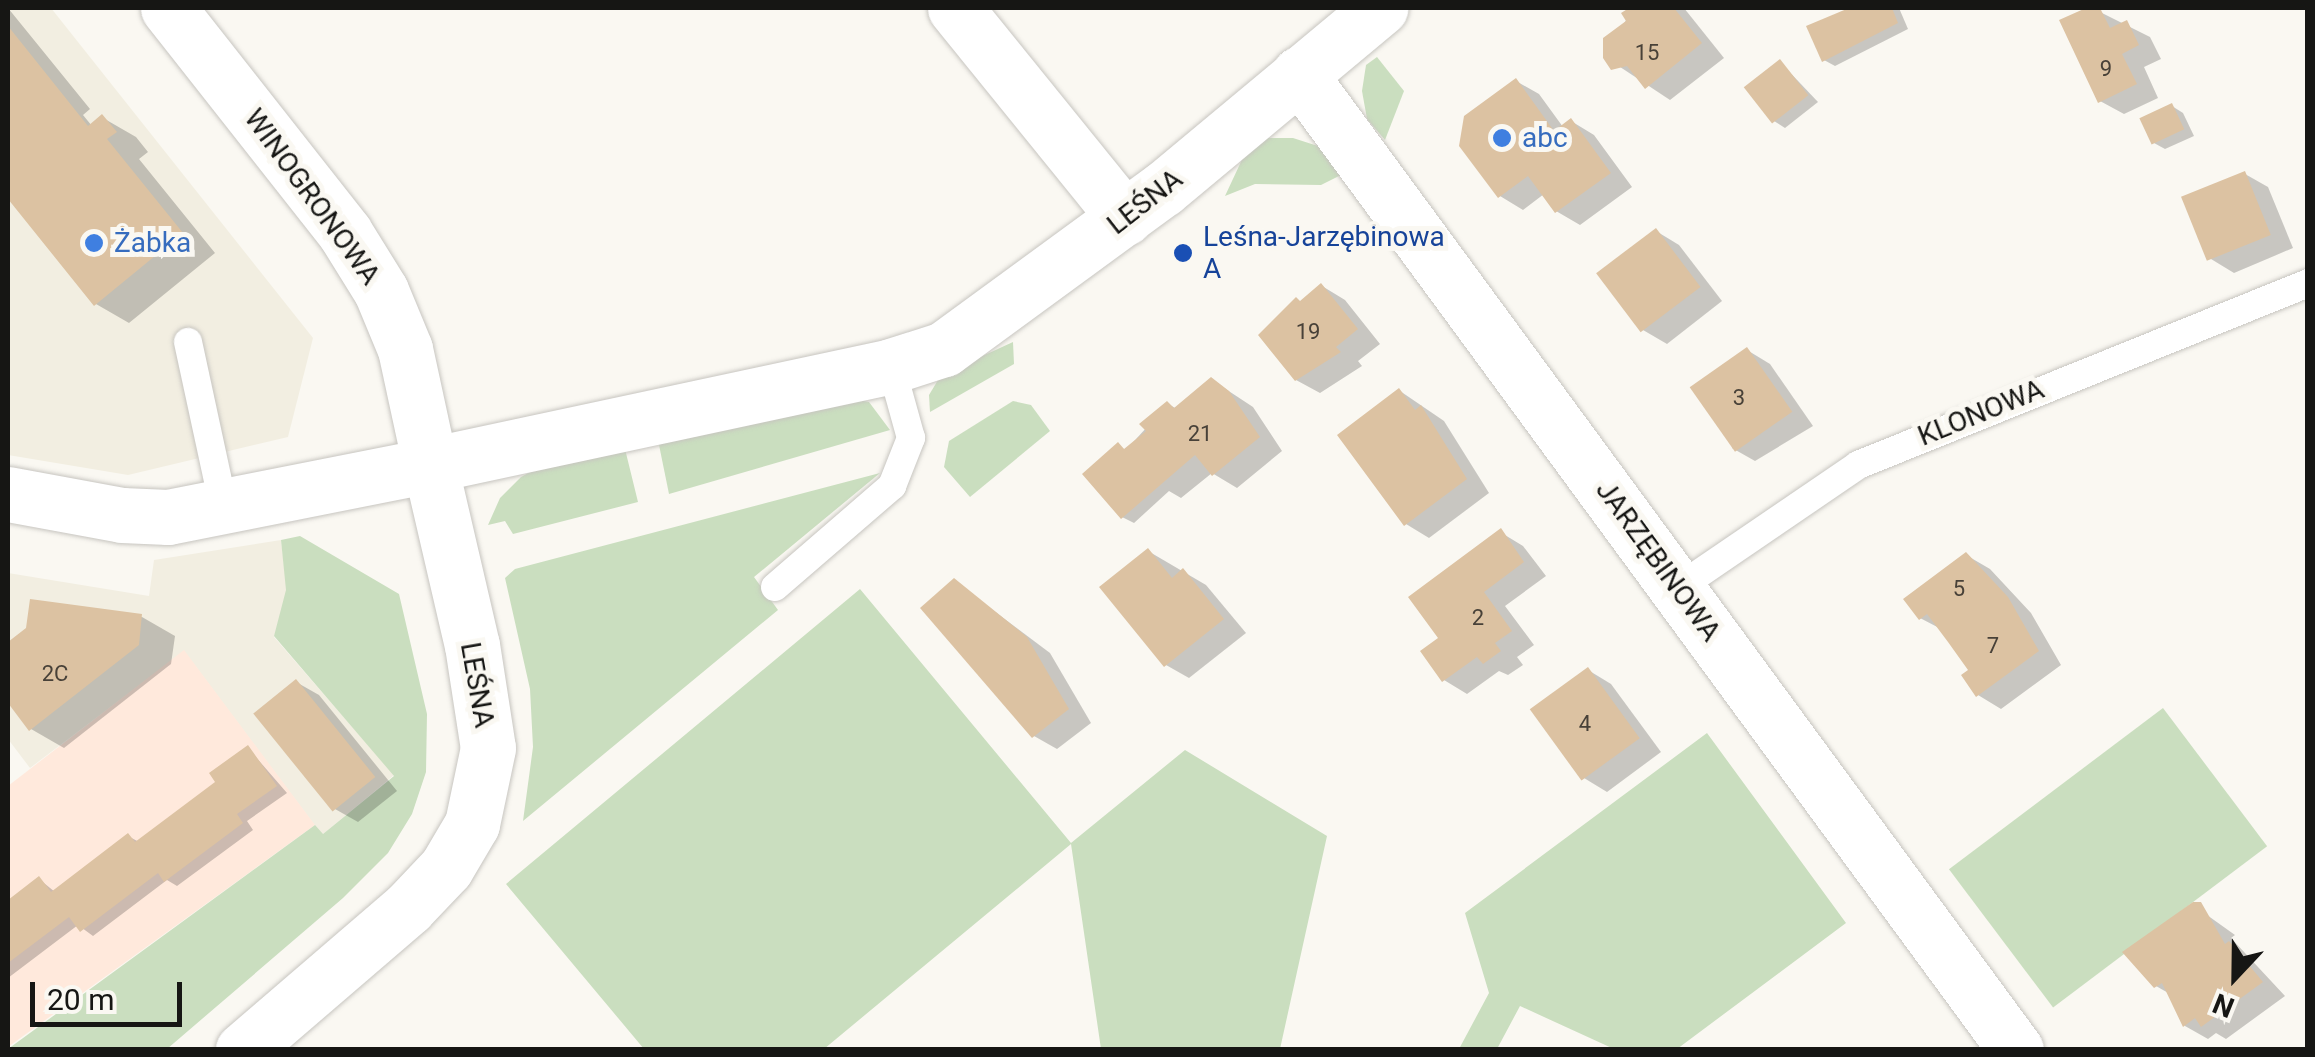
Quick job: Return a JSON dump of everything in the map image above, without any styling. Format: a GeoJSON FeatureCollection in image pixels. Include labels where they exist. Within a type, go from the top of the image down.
{"type":"FeatureCollection","features":[{"type":"Feature","properties":{"kind":"street","name":"WINOGRONOWA"},"geometry":{"type":"LineString","coordinates":[[168,8],[345,234],[381,291],[406,349],[430,465]]}},
{"type":"Feature","properties":{"kind":"street"},"geometry":{"type":"LineString","coordinates":[[955,8],[1124,218]]}},
{"type":"Feature","properties":{"kind":"street","name":"LEŚNA"},"geometry":{"type":"LineString","coordinates":[[8,494],[122,515],[224,508],[890,366],[969,335],[1124,218],[1380,8]]}},
{"type":"Feature","properties":{"kind":"street","name":"JARZĘBINOWA"},"geometry":{"type":"LineString","coordinates":[[1299,74],[2016,1050]]}},
{"type":"Feature","properties":{"kind":"street","name":"LEŚNA"},"geometry":{"type":"LineString","coordinates":[[243,1050],[408,908],[446,868],[472,824],[488,748],[472,645],[430,465]]}},
{"type":"Feature","properties":{"kind":"lane","name":"KLONOWA"},"geometry":{"type":"LineString","coordinates":[[1678,588],[1858,465],[2308,283]]}},
{"type":"Feature","properties":{"kind":"lane"},"geometry":{"type":"LineString","coordinates":[[188,342],[224,508]]}},
{"type":"Feature","properties":{"kind":"lane"},"geometry":{"type":"LineString","coordinates":[[775,587],[882,502],[892,486],[911,438],[890,366]]}},
{"type":"Feature","properties":{"kind":"shaded area"},"geometry":{"type":"Polygon","coordinates":[[[8,8],[51,8],[313,338],[288,437],[128,475],[8,455],[8,8]]]}},
{"type":"Feature","properties":{"kind":"shaded area"},"geometry":{"type":"Polygon","coordinates":[[[281,540],[287,590],[274,637],[394,775],[322,835],[184,651],[30,768],[8,739],[8,573],[149,596],[154,560],[281,540]]]}},
{"type":"Feature","properties":{"kind":"shaded area"},"geometry":{"type":"Polygon","coordinates":[[[184,650],[315,825],[8,1047],[8,786],[184,650]]]}},
{"type":"Feature","properties":{"kind":"green space"},"geometry":{"type":"Polygon","coordinates":[[[1377,57],[1404,91],[1385,140],[1367,119],[1362,91],[1366,65],[1377,57]]]}},
{"type":"Feature","properties":{"kind":"green space"},"geometry":{"type":"Polygon","coordinates":[[[1265,138],[1293,138],[1324,148],[1345,173],[1321,185],[1255,184],[1225,196],[1246,151],[1265,138]]]}},
{"type":"Feature","properties":{"kind":"green space"},"geometry":{"type":"Polygon","coordinates":[[[1013,342],[1014,364],[930,412],[929,395],[941,375],[1013,342]]]}},
{"type":"Feature","properties":{"kind":"green space"},"geometry":{"type":"Polygon","coordinates":[[[853,399],[869,402],[890,430],[669,494],[658,440],[853,399]]]}},
{"type":"Feature","properties":{"kind":"green space"},"geometry":{"type":"Polygon","coordinates":[[[1013,401],[1031,405],[1050,431],[970,497],[944,467],[949,441],[1013,401]]]}},
{"type":"Feature","properties":{"kind":"green space"},"geometry":{"type":"Polygon","coordinates":[[[625,449],[638,502],[513,534],[505,521],[488,525],[500,498],[521,477],[545,464],[625,449]]]}},
{"type":"Feature","properties":{"kind":"green space"},"geometry":{"type":"Polygon","coordinates":[[[880,473],[754,577],[778,610],[523,821],[533,747],[530,689],[505,578],[515,569],[880,473]]]}},
{"type":"Feature","properties":{"kind":"green space"},"geometry":{"type":"Polygon","coordinates":[[[300,536],[399,594],[427,714],[426,772],[412,814],[388,853],[343,898],[167,1049],[8,1049],[315,825],[323,834],[394,776],[274,636],[286,590],[281,540],[300,536]]]}},
{"type":"Feature","properties":{"kind":"green space"},"geometry":{"type":"Polygon","coordinates":[[[860,589],[1071,843],[1185,750],[1327,836],[1280,1049],[1101,1049],[1071,844],[824,1049],[644,1049],[506,884],[860,589]]]}},
{"type":"Feature","properties":{"kind":"green space"},"geometry":{"type":"Polygon","coordinates":[[[2163,708],[2267,846],[2053,1007],[1949,869],[2163,708]]]}},
{"type":"Feature","properties":{"kind":"green space"},"geometry":{"type":"Polygon","coordinates":[[[1707,733],[1846,923],[1677,1049],[1614,1049],[1520,1006],[1497,1049],[1459,1049],[1489,993],[1465,913],[1707,733]]]}},
{"type":"Feature","properties":{"kind":"building"},"geometry":{"type":"Polygon","coordinates":[[[1629,8],[1674,8],[1702,43],[1645,89],[1627,66],[1611,70],[1603,58],[1603,38],[1626,21],[1621,13],[1629,8]]]}},
{"type":"Feature","properties":{"kind":"building"},"geometry":{"type":"Polygon","coordinates":[[[1849,8],[1892,8],[1898,23],[1822,62],[1806,26],[1849,8]]]}},
{"type":"Feature","properties":{"kind":"building"},"geometry":{"type":"Polygon","coordinates":[[[2086,8],[2100,8],[2110,28],[2127,20],[2139,45],[2122,54],[2137,84],[2098,103],[2059,20],[2086,8]]]}},
{"type":"Feature","properties":{"kind":"building"},"geometry":{"type":"Polygon","coordinates":[[[8,26],[88,126],[102,114],[117,132],[107,139],[183,233],[94,306],[8,199],[8,26]]]}},
{"type":"Feature","properties":{"kind":"building"},"geometry":{"type":"Polygon","coordinates":[[[1780,59],[1808,95],[1772,124],[1744,87],[1780,59]]]}},
{"type":"Feature","properties":{"kind":"building"},"geometry":{"type":"Polygon","coordinates":[[[1516,78],[1554,131],[1571,118],[1611,173],[1555,213],[1528,176],[1498,198],[1459,146],[1464,116],[1516,78]]]}},
{"type":"Feature","properties":{"kind":"building"},"geometry":{"type":"Polygon","coordinates":[[[2172,103],[2184,129],[2152,144],[2139,118],[2172,103]]]}},
{"type":"Feature","properties":{"kind":"building"},"geometry":{"type":"Polygon","coordinates":[[[2245,171],[2271,235],[2207,261],[2181,197],[2245,171]]]}},
{"type":"Feature","properties":{"kind":"building"},"geometry":{"type":"Polygon","coordinates":[[[1656,228],[1701,287],[1641,332],[1596,273],[1656,228]]]}},
{"type":"Feature","properties":{"kind":"building"},"geometry":{"type":"Polygon","coordinates":[[[1321,283],[1358,329],[1336,347],[1341,352],[1295,381],[1258,335],[1296,297],[1300,301],[1321,283]]]}},
{"type":"Feature","properties":{"kind":"building"},"geometry":{"type":"Polygon","coordinates":[[[1747,347],[1792,412],[1735,452],[1690,387],[1747,347]]]}},
{"type":"Feature","properties":{"kind":"building"},"geometry":{"type":"Polygon","coordinates":[[[1211,377],[1229,391],[1260,437],[1212,476],[1195,455],[1121,519],[1082,474],[1118,442],[1124,449],[1146,431],[1139,424],[1167,401],[1174,408],[1211,377]]]}},
{"type":"Feature","properties":{"kind":"building"},"geometry":{"type":"Polygon","coordinates":[[[1399,388],[1415,410],[1421,405],[1467,479],[1404,526],[1337,435],[1399,388]]]}},
{"type":"Feature","properties":{"kind":"building"},"geometry":{"type":"Polygon","coordinates":[[[1501,528],[1524,562],[1484,592],[1512,631],[1495,643],[1501,651],[1483,664],[1477,657],[1442,682],[1420,651],[1438,638],[1408,597],[1501,528]]]}},
{"type":"Feature","properties":{"kind":"building"},"geometry":{"type":"Polygon","coordinates":[[[1148,548],[1172,578],[1183,568],[1224,619],[1164,667],[1099,587],[1148,548]]]}},
{"type":"Feature","properties":{"kind":"building"},"geometry":{"type":"Polygon","coordinates":[[[1966,552],[2008,597],[2039,651],[1976,697],[1961,675],[1968,670],[1948,642],[1927,614],[1919,620],[1903,599],[1966,552]]]}},
{"type":"Feature","properties":{"kind":"building"},"geometry":{"type":"Polygon","coordinates":[[[954,578],[1027,637],[1069,709],[1032,738],[920,608],[954,578]]]}},
{"type":"Feature","properties":{"kind":"building"},"geometry":{"type":"Polygon","coordinates":[[[30,599],[142,614],[139,645],[29,731],[8,703],[8,642],[26,628],[30,599]]]}},
{"type":"Feature","properties":{"kind":"building"},"geometry":{"type":"Polygon","coordinates":[[[1588,667],[1640,738],[1581,781],[1530,709],[1588,667]]]}},
{"type":"Feature","properties":{"kind":"building"},"geometry":{"type":"Polygon","coordinates":[[[296,679],[375,777],[333,812],[253,714],[296,679]]]}},
{"type":"Feature","properties":{"kind":"building"},"geometry":{"type":"Polygon","coordinates":[[[248,745],[277,786],[237,814],[243,823],[164,882],[158,873],[80,932],[69,917],[8,963],[8,900],[39,876],[51,892],[128,833],[135,842],[215,782],[209,773],[248,745]]]}},
{"type":"Feature","properties":{"kind":"building"},"geometry":{"type":"Polygon","coordinates":[[[2193,902],[2201,902],[2225,944],[2229,941],[2263,982],[2201,1027],[2195,1018],[2183,1027],[2162,983],[2154,988],[2122,952],[2193,902]]]}},
{"type":"Feature","properties":{"kind":"place","name":"abc"},"geometry":{"type":"Point","coordinates":[1502,138]}},
{"type":"Feature","properties":{"kind":"place","name":"Żabka"},"geometry":{"type":"Point","coordinates":[94,243]}},
{"type":"Feature","properties":{"kind":"place","name":"Leśna-Jarzębinowa A"},"geometry":{"type":"Point","coordinates":[1183,253]}}]}
